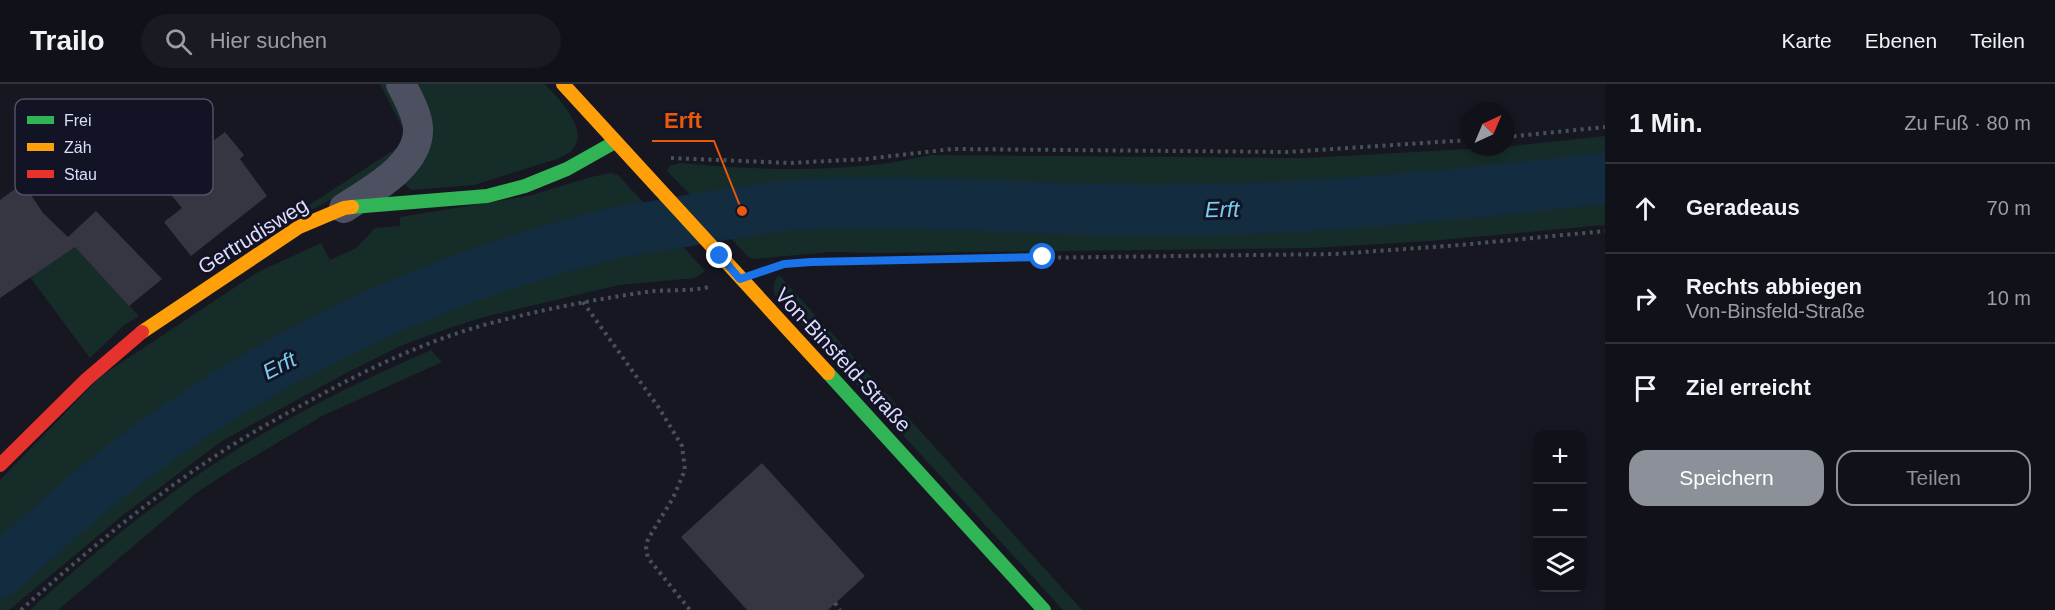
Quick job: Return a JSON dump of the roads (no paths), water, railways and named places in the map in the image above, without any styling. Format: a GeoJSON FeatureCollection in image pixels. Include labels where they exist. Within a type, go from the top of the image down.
{"type":"FeatureCollection","features":[{"type":"Feature","properties":{"kind":"main road","name":"Von-Binsfeld-Straße"},"geometry":{"type":"LineString","coordinates":[[563,84],[1044,610]]}},
{"type":"Feature","properties":{"kind":"main road","name":"Gertrudisweg"},"geometry":{"type":"LineString","coordinates":[[0,465],[96,369],[143,331],[299,227],[344,208],[487,196],[525,186],[567,170],[615,142]]}},
{"type":"Feature","properties":{"kind":"street"},"geometry":{"type":"LineString","coordinates":[[344,208],[389,178],[409,158],[417,142],[418,128],[415,115],[401,84]]}},
{"type":"Feature","properties":{"kind":"waterway","name":"Erft"},"geometry":{"type":"LineString","coordinates":[[0,572],[70,509],[144,450],[251,379],[307,348],[424,294],[545,252],[615,233],[756,209],[807,204],[909,203],[1118,210],[1240,209],[1423,197],[1605,178]]}},
{"type":"Feature","properties":{"kind":"place","name":"Erft"},"geometry":{"type":"Point","coordinates":[742,211]}}]}
